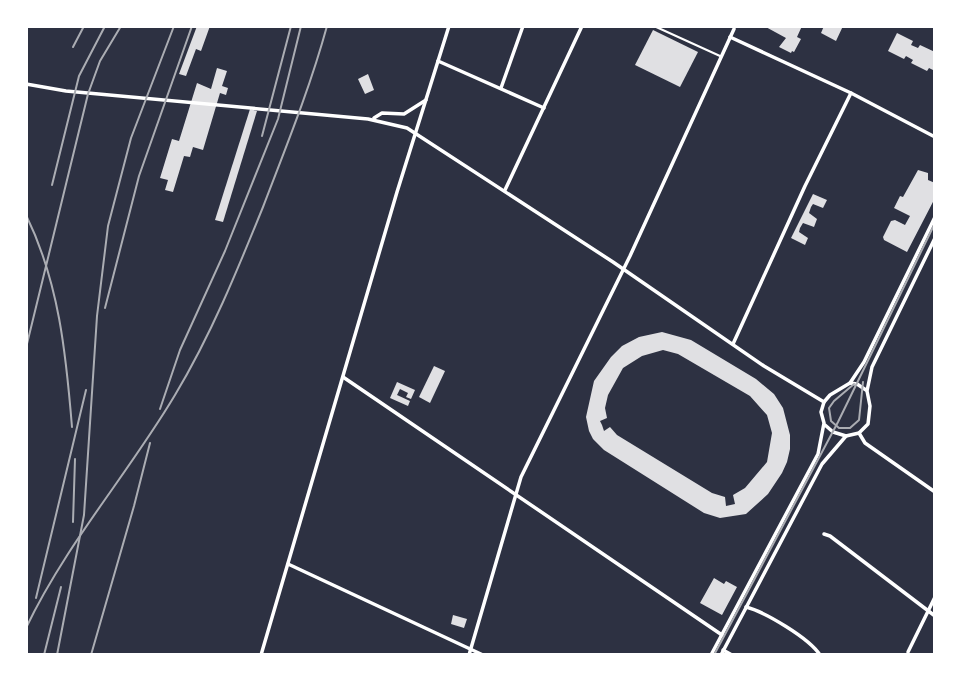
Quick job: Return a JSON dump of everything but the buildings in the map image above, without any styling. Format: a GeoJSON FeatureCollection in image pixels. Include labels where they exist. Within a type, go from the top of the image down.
{"type":"FeatureCollection","features":[{"type":"Feature","properties":{"kind":"street"},"geometry":{"type":"LineString","coordinates":[[261,655],[415,132],[449,26]]}},
{"type":"Feature","properties":{"kind":"street"},"geometry":{"type":"LineString","coordinates":[[501,88],[523,26]]}},
{"type":"Feature","properties":{"kind":"street"},"geometry":{"type":"LineString","coordinates":[[505,190],[582,26]]}},
{"type":"Feature","properties":{"kind":"street"},"geometry":{"type":"LineString","coordinates":[[469,652],[521,477],[623,269],[734,29]]}},
{"type":"Feature","properties":{"kind":"street"},"geometry":{"type":"LineString","coordinates":[[730,37],[851,93],[935,137]]}},
{"type":"Feature","properties":{"kind":"street"},"geometry":{"type":"LineString","coordinates":[[438,61],[544,108]]}},
{"type":"Feature","properties":{"kind":"street"},"geometry":{"type":"LineString","coordinates":[[26,83],[66,91],[370,119],[407,128],[824,402]]}},
{"type":"Feature","properties":{"kind":"street"},"geometry":{"type":"LineString","coordinates":[[733,344],[851,93]]}},
{"type":"Feature","properties":{"kind":"street"},"geometry":{"type":"LineString","coordinates":[[370,119],[382,113],[404,114],[426,100]]}},
{"type":"Feature","properties":{"kind":"street"},"geometry":{"type":"LineString","coordinates":[[711,655],[818,454],[824,423],[821,412],[824,402],[830,395],[850,383],[868,355],[935,217]]}},
{"type":"Feature","properties":{"kind":"street"},"geometry":{"type":"LineString","coordinates":[[867,391],[872,367],[935,238]]}},
{"type":"Feature","properties":{"kind":"street"},"geometry":{"type":"LineString","coordinates":[[343,377],[722,635]]}},
{"type":"Feature","properties":{"kind":"street"},"geometry":{"type":"LineString","coordinates":[[824,423],[833,432],[846,436],[866,428],[870,398],[867,391],[850,383]]}},
{"type":"Feature","properties":{"kind":"street"},"geometry":{"type":"LineString","coordinates":[[859,433],[865,443],[935,492]]}},
{"type":"Feature","properties":{"kind":"street"},"geometry":{"type":"LineString","coordinates":[[732,655],[722,652],[822,464],[846,436]]}},
{"type":"Feature","properties":{"kind":"street"},"geometry":{"type":"LineString","coordinates":[[824,534],[831,536],[935,616]]}},
{"type":"Feature","properties":{"kind":"street"},"geometry":{"type":"LineString","coordinates":[[287,564],[469,652],[483,655]]}},
{"type":"Feature","properties":{"kind":"street"},"geometry":{"type":"LineString","coordinates":[[908,652],[935,597]]}},
{"type":"Feature","properties":{"kind":"street"},"geometry":{"type":"LineString","coordinates":[[746,607],[813,643],[820,655]]}},
{"type":"Feature","properties":{"kind":"lane"},"geometry":{"type":"LineString","coordinates":[[654,26],[721,57]]}},
{"type":"Feature","properties":{"kind":"tram line"},"geometry":{"type":"LineString","coordinates":[[714,655],[838,422],[935,223]]}},
{"type":"Feature","properties":{"kind":"tram line"},"geometry":{"type":"LineString","coordinates":[[854,384],[829,408],[831,421],[839,428],[850,428],[859,420],[863,382]]}},
{"type":"Feature","properties":{"kind":"railway"},"geometry":{"type":"LineString","coordinates":[[73,47],[84,26]]}},
{"type":"Feature","properties":{"kind":"railway"},"geometry":{"type":"LineString","coordinates":[[52,185],[79,76],[105,26]]}},
{"type":"Feature","properties":{"kind":"railway"},"geometry":{"type":"LineString","coordinates":[[26,348],[88,94],[100,61],[121,26]]}},
{"type":"Feature","properties":{"kind":"railway"},"geometry":{"type":"LineString","coordinates":[[57,655],[84,515],[97,316],[108,226],[131,138],[174,26]]}},
{"type":"Feature","properties":{"kind":"railway"},"geometry":{"type":"LineString","coordinates":[[105,308],[139,176],[192,26]]}},
{"type":"Feature","properties":{"kind":"railway"},"geometry":{"type":"LineString","coordinates":[[262,136],[291,26]]}},
{"type":"Feature","properties":{"kind":"railway"},"geometry":{"type":"LineString","coordinates":[[160,409],[180,350],[225,251],[278,119],[301,26]]}},
{"type":"Feature","properties":{"kind":"railway"},"geometry":{"type":"LineString","coordinates":[[26,628],[78,538],[175,395],[212,326],[263,207],[305,95],[327,26]]}},
{"type":"Feature","properties":{"kind":"railway"},"geometry":{"type":"LineString","coordinates":[[26,215],[46,266],[59,319],[72,427]]}},
{"type":"Feature","properties":{"kind":"railway"},"geometry":{"type":"LineString","coordinates":[[36,598],[86,390]]}},
{"type":"Feature","properties":{"kind":"railway"},"geometry":{"type":"LineString","coordinates":[[91,655],[150,443]]}},
{"type":"Feature","properties":{"kind":"railway"},"geometry":{"type":"LineString","coordinates":[[73,522],[75,459]]}},
{"type":"Feature","properties":{"kind":"railway"},"geometry":{"type":"LineString","coordinates":[[44,655],[61,587]]}}]}
